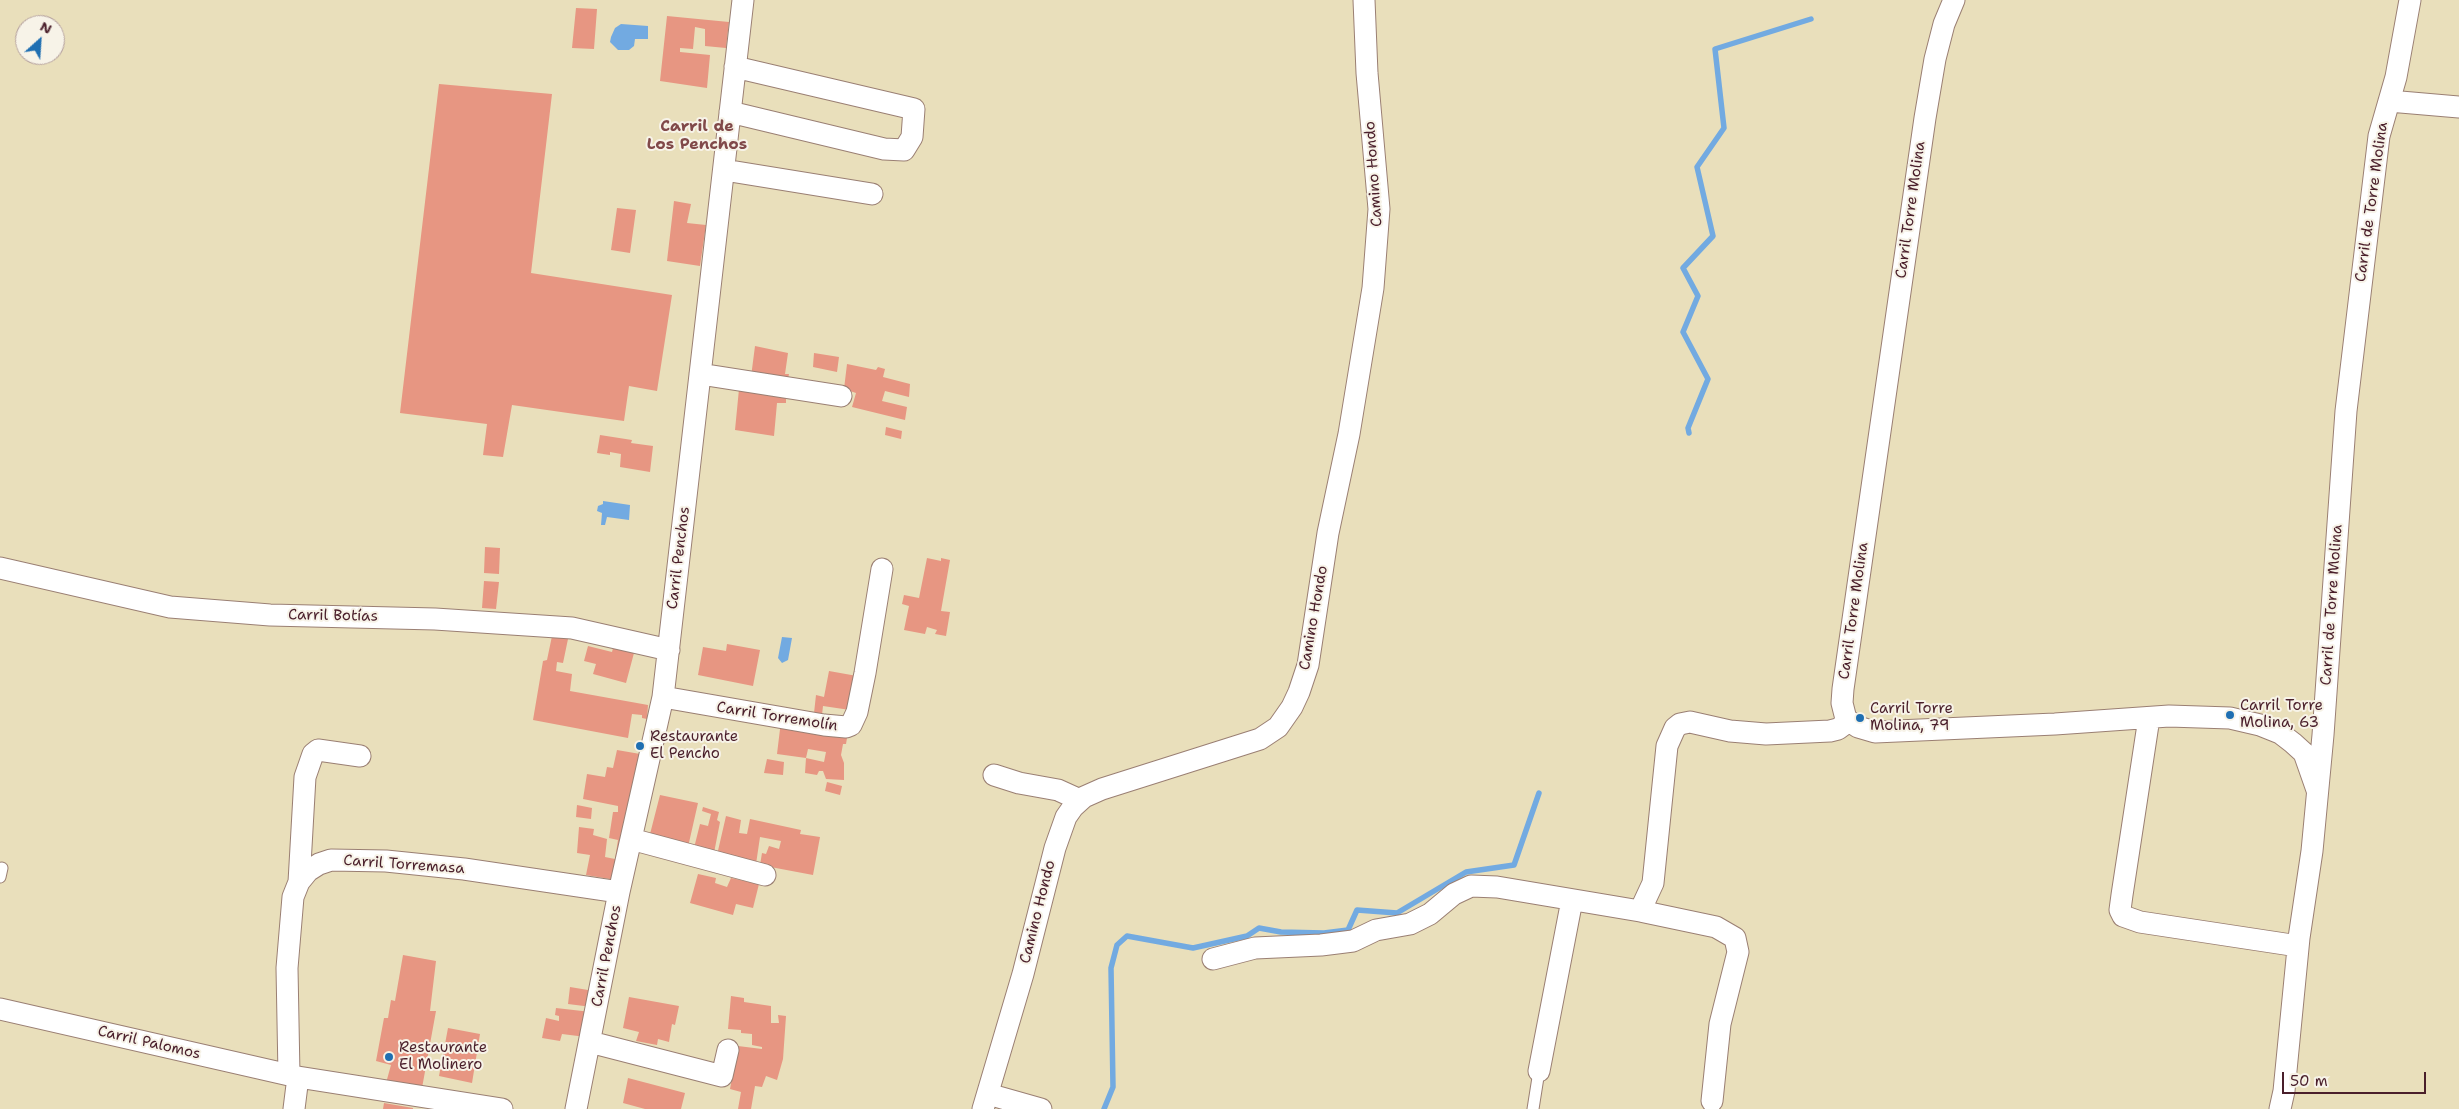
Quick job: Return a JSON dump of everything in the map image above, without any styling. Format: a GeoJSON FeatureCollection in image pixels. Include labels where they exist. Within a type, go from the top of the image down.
{"type":"FeatureCollection","features":[{"type":"Feature","properties":{"kind":"street","name":"Carril Penchos"},"geometry":{"type":"LineString","coordinates":[[576,1109],[619,892],[663,697],[743,0]]}},
{"type":"Feature","properties":{"kind":"street","name":"Camino Hondo"},"geometry":{"type":"LineString","coordinates":[[985,1102],[1060,830],[1066,817],[1080,800],[1102,789],[1260,739],[1278,727],[1292,708],[1299,692],[1308,665],[1328,534],[1349,434],[1373,288],[1379,209],[1366,63],[1364,0]]}},
{"type":"Feature","properties":{"kind":"street","name":"Carril Torre Molina"},"geometry":{"type":"LineString","coordinates":[[1849,721],[1843,712],[1843,689],[1897,306],[1935,59],[1944,24],[1954,0]]}},
{"type":"Feature","properties":{"kind":"street","name":"Carril de Torre Molina"},"geometry":{"type":"LineString","coordinates":[[2280,1109],[2284,1091],[2298,946],[2312,851],[2322,743],[2346,411],[2379,136],[2396,78],[2410,0]]}},
{"type":"Feature","properties":{"kind":"street"},"geometry":{"type":"LineString","coordinates":[[730,112],[884,149],[904,150],[912,137],[914,109],[735,67]]}},
{"type":"Feature","properties":{"kind":"street","name":"Carril de Torre Molina"},"geometry":{"type":"LineString","coordinates":[[2389,101],[2459,107]]}},
{"type":"Feature","properties":{"kind":"street"},"geometry":{"type":"LineString","coordinates":[[724,170],[872,194]]}},
{"type":"Feature","properties":{"kind":"street"},"geometry":{"type":"LineString","coordinates":[[700,374],[841,396]]}},
{"type":"Feature","properties":{"kind":"street","name":"Carril Botías"},"geometry":{"type":"LineString","coordinates":[[0,568],[170,607],[270,615],[435,619],[572,628],[668,650]]}},
{"type":"Feature","properties":{"kind":"street","name":"Carril Torremolín"},"geometry":{"type":"LineString","coordinates":[[663,697],[831,726],[846,727],[851,725],[855,718],[861,693],[882,569]]}},
{"type":"Feature","properties":{"kind":"street"},"geometry":{"type":"LineString","coordinates":[[2149,718],[2120,910],[2123,916],[2140,922],[2298,946]]}},
{"type":"Feature","properties":{"kind":"street"},"geometry":{"type":"LineString","coordinates":[[1640,911],[1653,883],[1667,746],[1675,728],[1680,724],[1690,722],[1730,731],[1766,734],[1830,731],[1838,729],[1849,721],[1858,728],[1875,732],[2149,718],[2230,718],[2260,725],[2280,733],[2293,743],[2304,753],[2317,790]]}},
{"type":"Feature","properties":{"kind":"street"},"geometry":{"type":"LineString","coordinates":[[2293,743],[2310,752],[2314,752],[2322,743]]}},
{"type":"Feature","properties":{"kind":"street"},"geometry":{"type":"LineString","coordinates":[[294,1109],[294,1076],[287,968],[293,897],[299,882],[305,777],[313,754],[318,750],[360,756]]}},
{"type":"Feature","properties":{"kind":"street"},"geometry":{"type":"LineString","coordinates":[[994,775],[1020,783],[1058,790],[1080,800]]}},
{"type":"Feature","properties":{"kind":"street"},"geometry":{"type":"LineString","coordinates":[[631,839],[765,875]]}},
{"type":"Feature","properties":{"kind":"street","name":"Carril Torremasa"},"geometry":{"type":"LineString","coordinates":[[299,882],[313,867],[330,860],[386,861],[464,869],[619,892]]}},
{"type":"Feature","properties":{"kind":"street"},"geometry":{"type":"LineString","coordinates":[[1213,959],[1255,948],[1280,945],[1321,946],[1353,941],[1376,930],[1410,924],[1430,914],[1454,894],[1471,886],[1497,887],[1640,911],[1716,927],[1731,934],[1738,944],[1735,965],[1720,1024],[1712,1101]]}},
{"type":"Feature","properties":{"kind":"street"},"geometry":{"type":"LineString","coordinates":[[1539,1071],[1572,900]]}},
{"type":"Feature","properties":{"kind":"street","name":"Carril Palomos"},"geometry":{"type":"LineString","coordinates":[[0,1009],[294,1076],[502,1109]]}},
{"type":"Feature","properties":{"kind":"street"},"geometry":{"type":"LineString","coordinates":[[590,1042],[722,1076],[728,1050]]}},
{"type":"Feature","properties":{"kind":"street"},"geometry":{"type":"LineString","coordinates":[[985,1102],[1041,1109]]}},
{"type":"Feature","properties":{"kind":"lane"},"geometry":{"type":"LineString","coordinates":[[1533,1109],[1539,1071]]}},
{"type":"Feature","properties":{"kind":"water"},"geometry":{"type":"Polygon","coordinates":[[[621,24],[648,26],[648,39],[635,39],[634,46],[629,50],[618,50],[610,42],[615,28],[621,24]]]}},
{"type":"Feature","properties":{"kind":"water"},"geometry":{"type":"Polygon","coordinates":[[[603,501],[630,505],[629,520],[607,517],[605,525],[601,525],[602,513],[597,511],[598,506],[603,504],[603,501]]]}},
{"type":"Feature","properties":{"kind":"water"},"geometry":{"type":"Polygon","coordinates":[[[782,637],[792,638],[788,660],[782,663],[778,658],[782,637]]]}},
{"type":"Feature","properties":{"kind":"building"},"geometry":{"type":"Polygon","coordinates":[[[576,8],[597,9],[594,49],[572,48],[576,8]]]}},
{"type":"Feature","properties":{"kind":"building"},"geometry":{"type":"Polygon","coordinates":[[[667,16],[729,22],[726,48],[705,46],[705,29],[695,27],[693,49],[680,48],[680,52],[710,55],[707,88],[660,81],[667,16]]]}},
{"type":"Feature","properties":{"kind":"building"},"geometry":{"type":"Polygon","coordinates":[[[439,84],[552,94],[531,273],[672,295],[657,391],[629,386],[624,421],[512,405],[503,457],[483,455],[487,424],[400,413],[439,84]]]}},
{"type":"Feature","properties":{"kind":"building"},"geometry":{"type":"Polygon","coordinates":[[[674,201],[691,204],[687,223],[706,225],[700,266],[667,261],[674,201]]]}},
{"type":"Feature","properties":{"kind":"building"},"geometry":{"type":"Polygon","coordinates":[[[617,208],[636,210],[630,253],[611,250],[617,208]]]}},
{"type":"Feature","properties":{"kind":"building"},"geometry":{"type":"Polygon","coordinates":[[[755,346],[788,353],[785,374],[789,374],[787,383],[751,377],[755,346]]]}},
{"type":"Feature","properties":{"kind":"building"},"geometry":{"type":"Polygon","coordinates":[[[814,353],[839,357],[837,372],[813,367],[814,353]]]}},
{"type":"Feature","properties":{"kind":"building"},"geometry":{"type":"Polygon","coordinates":[[[847,364],[876,370],[878,367],[885,369],[883,377],[910,384],[909,397],[885,391],[882,401],[907,407],[905,420],[852,407],[856,393],[844,389],[847,364]]]}},
{"type":"Feature","properties":{"kind":"building"},"geometry":{"type":"Polygon","coordinates":[[[739,389],[786,395],[786,403],[777,403],[774,436],[735,430],[739,389]]]}},
{"type":"Feature","properties":{"kind":"building"},"geometry":{"type":"Polygon","coordinates":[[[886,427],[902,431],[901,439],[885,435],[886,427]]]}},
{"type":"Feature","properties":{"kind":"building"},"geometry":{"type":"Polygon","coordinates":[[[600,435],[632,440],[631,443],[653,446],[650,472],[620,467],[621,454],[610,452],[610,455],[597,453],[600,435]]]}},
{"type":"Feature","properties":{"kind":"building"},"geometry":{"type":"Polygon","coordinates":[[[485,547],[500,548],[499,574],[484,573],[485,547]]]}},
{"type":"Feature","properties":{"kind":"building"},"geometry":{"type":"Polygon","coordinates":[[[927,558],[941,561],[941,558],[950,560],[941,611],[950,612],[946,636],[935,634],[937,630],[927,627],[925,634],[904,630],[909,606],[902,604],[904,595],[919,598],[927,558]]]}},
{"type":"Feature","properties":{"kind":"building"},"geometry":{"type":"Polygon","coordinates":[[[484,581],[499,582],[496,609],[482,608],[484,581]]]}},
{"type":"Feature","properties":{"kind":"building"},"geometry":{"type":"Polygon","coordinates":[[[552,636],[568,639],[563,663],[557,662],[556,671],[572,674],[570,691],[648,705],[647,719],[642,718],[642,715],[632,714],[628,738],[533,720],[543,661],[547,660],[552,636]]]}},
{"type":"Feature","properties":{"kind":"building"},"geometry":{"type":"Polygon","coordinates":[[[727,644],[760,650],[753,686],[698,675],[703,647],[726,651],[727,644]]]}},
{"type":"Feature","properties":{"kind":"building"},"geometry":{"type":"Polygon","coordinates":[[[588,646],[612,652],[613,648],[634,653],[626,683],[593,674],[596,664],[584,661],[588,646]]]}},
{"type":"Feature","properties":{"kind":"building"},"geometry":{"type":"Polygon","coordinates":[[[829,671],[857,676],[850,710],[823,706],[822,715],[814,713],[816,695],[824,697],[829,671]]]}},
{"type":"Feature","properties":{"kind":"building"},"geometry":{"type":"Polygon","coordinates":[[[781,721],[848,732],[846,744],[843,744],[841,755],[844,763],[844,780],[826,779],[823,771],[819,771],[817,775],[805,773],[806,758],[777,754],[781,721]],[[808,749],[806,758],[824,762],[826,752],[808,749]]]}},
{"type":"Feature","properties":{"kind":"building"},"geometry":{"type":"Polygon","coordinates":[[[617,750],[646,755],[616,880],[586,875],[590,855],[577,853],[579,827],[594,829],[593,835],[607,839],[605,857],[615,859],[618,840],[609,838],[613,812],[618,812],[618,806],[583,799],[587,774],[605,777],[607,767],[613,768],[617,750]]]}},
{"type":"Feature","properties":{"kind":"building"},"geometry":{"type":"Polygon","coordinates":[[[767,759],[784,762],[783,775],[764,773],[767,759]]]}},
{"type":"Feature","properties":{"kind":"building"},"geometry":{"type":"Polygon","coordinates":[[[827,782],[842,786],[840,795],[825,791],[827,782]]]}},
{"type":"Feature","properties":{"kind":"building"},"geometry":{"type":"Polygon","coordinates":[[[660,795],[698,803],[688,847],[649,838],[660,795]]]}},
{"type":"Feature","properties":{"kind":"building"},"geometry":{"type":"Polygon","coordinates":[[[577,805],[592,808],[591,819],[576,817],[577,805]]]}},
{"type":"Feature","properties":{"kind":"building"},"geometry":{"type":"Polygon","coordinates":[[[703,807],[719,812],[717,820],[720,822],[714,853],[694,848],[700,824],[708,826],[711,814],[702,811],[703,807]]]}},
{"type":"Feature","properties":{"kind":"building"},"geometry":{"type":"Polygon","coordinates":[[[726,816],[741,820],[739,833],[747,834],[750,819],[801,830],[800,834],[820,837],[813,875],[760,865],[762,853],[766,854],[769,846],[779,849],[781,841],[760,837],[756,864],[717,855],[726,816]]]}},
{"type":"Feature","properties":{"kind":"building"},"geometry":{"type":"Polygon","coordinates":[[[698,874],[716,878],[715,883],[727,887],[731,878],[759,884],[753,908],[736,904],[733,915],[690,903],[698,874]]]}},
{"type":"Feature","properties":{"kind":"building"},"geometry":{"type":"Polygon","coordinates":[[[403,955],[436,961],[430,1011],[436,1011],[422,1088],[386,1083],[391,1065],[376,1061],[384,1018],[388,1018],[391,1000],[395,1001],[403,955]]]}},
{"type":"Feature","properties":{"kind":"building"},"geometry":{"type":"Polygon","coordinates":[[[570,987],[594,991],[592,1007],[568,1004],[570,987]]]}},
{"type":"Feature","properties":{"kind":"building"},"geometry":{"type":"Polygon","coordinates":[[[731,996],[744,998],[744,1002],[771,1006],[771,1023],[779,1023],[778,1015],[786,1016],[783,1059],[777,1080],[766,1076],[762,1087],[755,1086],[751,1109],[738,1109],[741,1092],[730,1089],[738,1046],[762,1049],[762,1047],[752,1045],[752,1034],[741,1033],[741,1030],[728,1029],[731,996]]]}},
{"type":"Feature","properties":{"kind":"building"},"geometry":{"type":"Polygon","coordinates":[[[629,997],[679,1006],[675,1025],[672,1024],[669,1042],[658,1039],[657,1045],[636,1041],[639,1032],[623,1028],[629,997]]]}},
{"type":"Feature","properties":{"kind":"building"},"geometry":{"type":"Polygon","coordinates":[[[556,1008],[591,1012],[586,1037],[562,1034],[560,1041],[542,1038],[546,1018],[559,1021],[559,1016],[555,1015],[556,1008]]]}},
{"type":"Feature","properties":{"kind":"building"},"geometry":{"type":"Polygon","coordinates":[[[448,1028],[480,1034],[472,1083],[439,1076],[448,1028]]]}},
{"type":"Feature","properties":{"kind":"building"},"geometry":{"type":"Polygon","coordinates":[[[628,1078],[685,1093],[681,1109],[645,1109],[623,1103],[628,1078]]]}},
{"type":"Feature","properties":{"kind":"building"},"geometry":{"type":"Polygon","coordinates":[[[384,1103],[413,1108],[413,1109],[383,1109],[384,1103]]]}},
{"type":"Feature","properties":{"kind":"waterway"},"geometry":{"type":"LineString","coordinates":[[1689,433],[1688,428],[1708,379],[1683,332],[1698,296],[1683,268],[1713,236],[1697,167],[1724,128],[1715,49],[1811,19]]}},
{"type":"Feature","properties":{"kind":"waterway"},"geometry":{"type":"LineString","coordinates":[[1104,1109],[1113,1087],[1111,968],[1117,945],[1127,936],[1193,948],[1247,936],[1259,928],[1281,932],[1324,933],[1348,930],[1357,910],[1397,913],[1466,872],[1514,865],[1539,793]]}},
{"type":"Feature","properties":{"kind":"place","name":"Carril Torre Molina, 63"},"geometry":{"type":"Point","coordinates":[2230,715]}},
{"type":"Feature","properties":{"kind":"place","name":"Carril Torre Molina, 79"},"geometry":{"type":"Point","coordinates":[1860,718]}},
{"type":"Feature","properties":{"kind":"place","name":"Restaurante El Pencho"},"geometry":{"type":"Point","coordinates":[640,746]}},
{"type":"Feature","properties":{"kind":"place","name":"Restaurante El Molinero"},"geometry":{"type":"Point","coordinates":[389,1057]}},
{"type":"Feature","properties":{"kind":"district","name":"Carril de Los Penchos"},"geometry":{"type":"Point","coordinates":[697,136]}}]}
